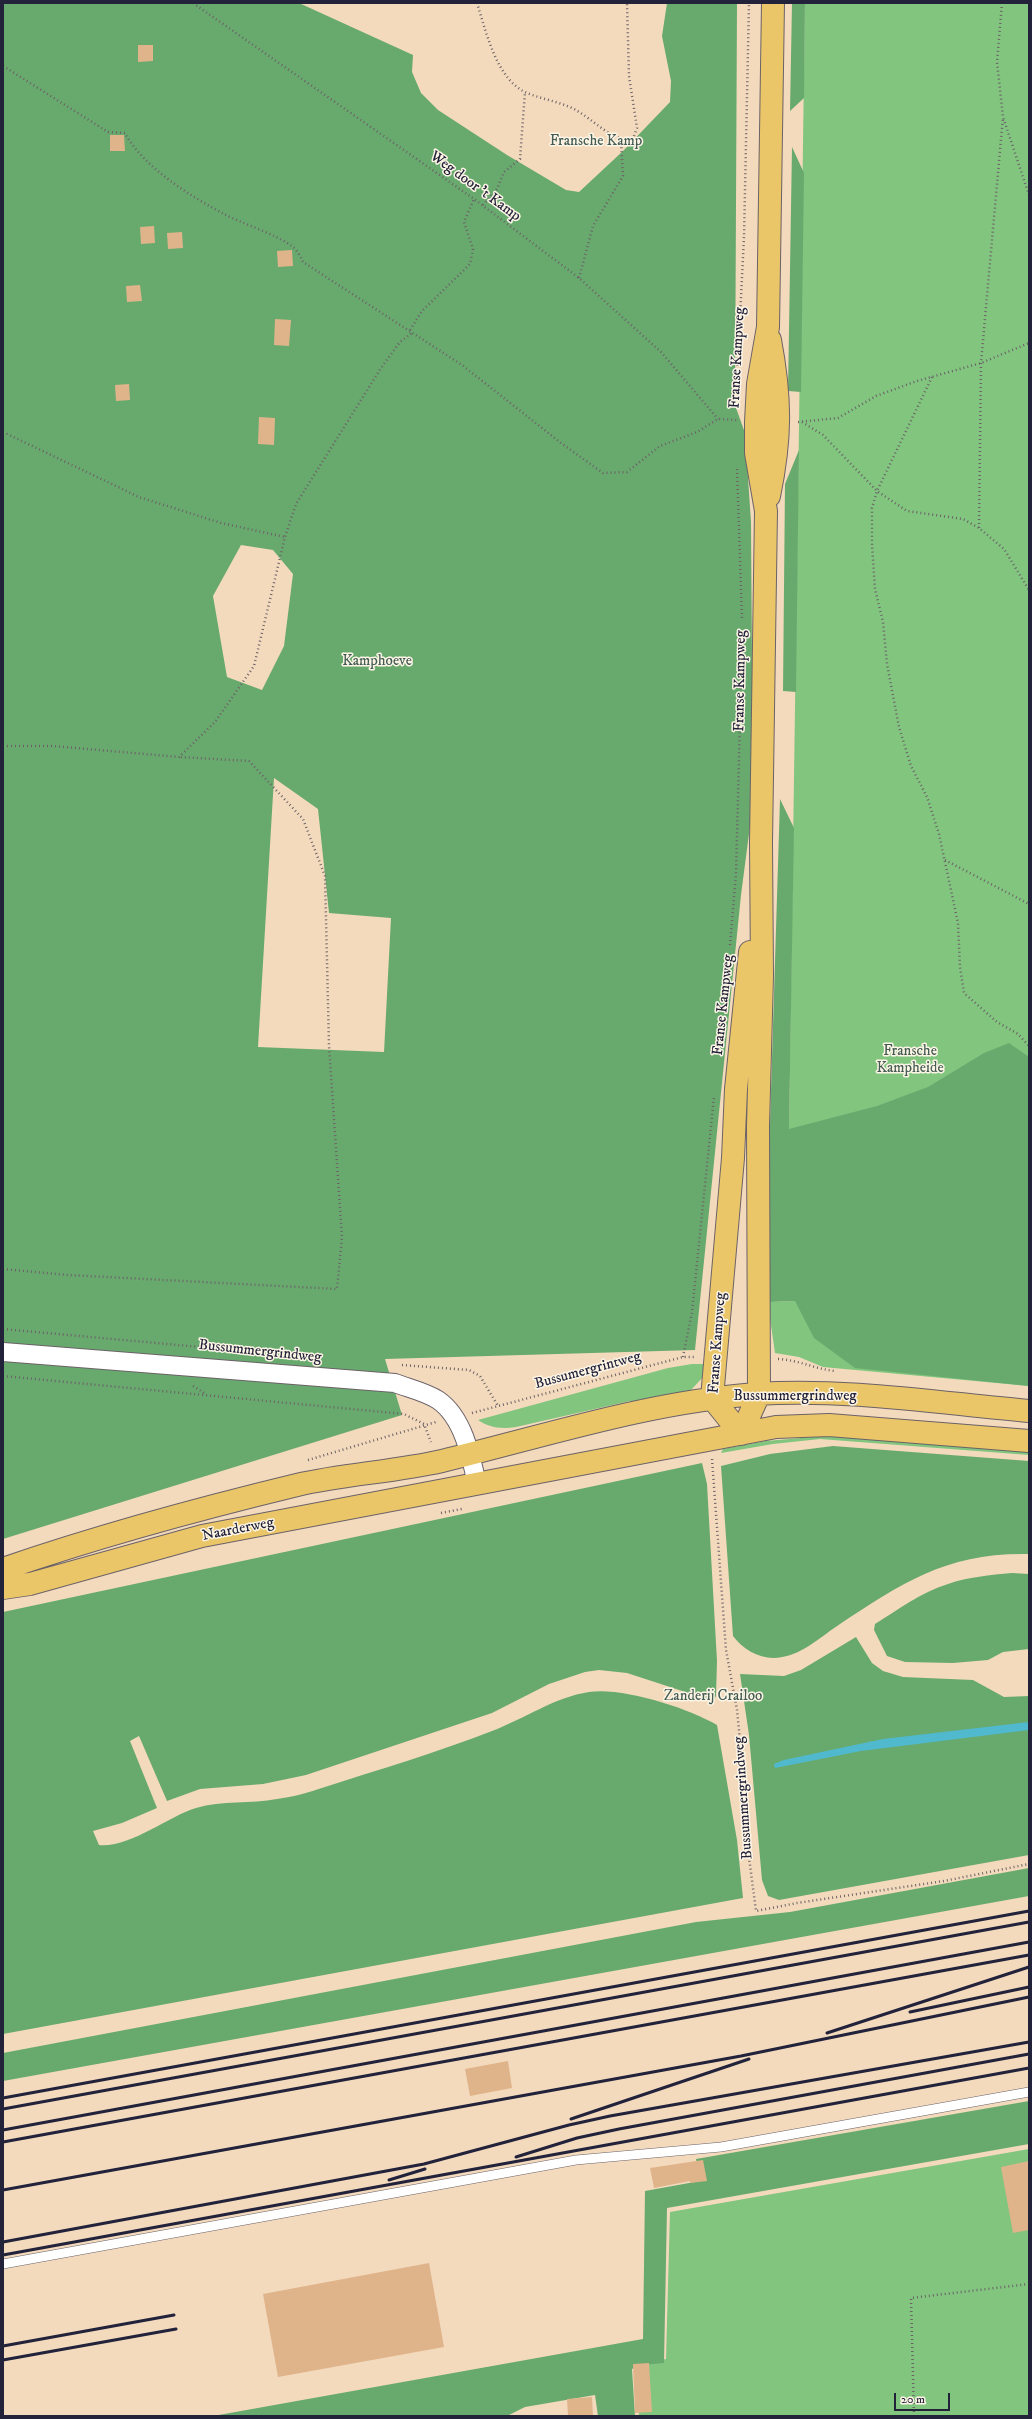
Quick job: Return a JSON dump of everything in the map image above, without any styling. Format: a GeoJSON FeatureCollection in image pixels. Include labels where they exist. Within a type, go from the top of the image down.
{"type":"FeatureCollection","features":[{"type":"Feature","properties":{"kind":"main road","name":"Franse Kampweg"},"geometry":{"type":"LineString","coordinates":[[761,842],[736,1089],[733,1158],[712,1398],[741,1434],[759,1394],[758,1126],[762,976],[761,842],[766,511],[756,452],[756,422],[758,384],[768,327],[773,3]]}},
{"type":"Feature","properties":{"kind":"main road","name":"Bussummergrindweg"},"geometry":{"type":"LineString","coordinates":[[471,1453],[612,1418],[712,1398],[759,1394],[856,1395],[1029,1411]]}},
{"type":"Feature","properties":{"kind":"main road","name":"Bussummergrindweg"},"geometry":{"type":"LineString","coordinates":[[476,1484],[776,1428],[829,1424],[1029,1441]]}},
{"type":"Feature","properties":{"kind":"main road","name":"Naarderweg"},"geometry":{"type":"LineString","coordinates":[[3,1570],[69,1546],[299,1484],[438,1462],[471,1453]]}},
{"type":"Feature","properties":{"kind":"main road","name":"Naarderweg"},"geometry":{"type":"LineString","coordinates":[[3,1588],[30,1584],[202,1536],[476,1484]]}},
{"type":"Feature","properties":{"kind":"street","name":"Bussummergrindweg"},"geometry":{"type":"LineString","coordinates":[[3,1352],[395,1383],[438,1400],[454,1417],[471,1453],[476,1484]]}},
{"type":"Feature","properties":{"kind":"lane"},"geometry":{"type":"LineString","coordinates":[[3,2264],[576,2160],[721,2147],[1029,2092]]}},
{"type":"Feature","properties":{"kind":"path","name":"Weg door 't Kamp"},"geometry":{"type":"LineString","coordinates":[[193,3],[474,198],[579,278],[661,352],[718,419]]}},
{"type":"Feature","properties":{"kind":"path"},"geometry":{"type":"LineString","coordinates":[[477,3],[493,53],[512,83],[525,92],[574,109],[621,140],[632,141],[637,128],[629,76],[627,3]]}},
{"type":"Feature","properties":{"kind":"path","name":"Franse Kampweg"},"geometry":{"type":"LineString","coordinates":[[737,380],[744,237],[749,3]]}},
{"type":"Feature","properties":{"kind":"path"},"geometry":{"type":"LineString","coordinates":[[979,528],[981,363],[1003,117],[997,62],[1002,3]]}},
{"type":"Feature","properties":{"kind":"path"},"geometry":{"type":"LineString","coordinates":[[3,66],[108,132],[125,133],[129,141],[155,169],[223,214],[294,247],[304,262],[462,365],[561,443],[603,473],[627,472],[660,446],[697,432],[718,419],[735,420]]}},
{"type":"Feature","properties":{"kind":"path"},"geometry":{"type":"LineString","coordinates":[[483,205],[497,189],[504,172],[520,159],[525,92]]}},
{"type":"Feature","properties":{"kind":"path"},"geometry":{"type":"LineString","coordinates":[[1003,117],[1029,195]]}},
{"type":"Feature","properties":{"kind":"path"},"geometry":{"type":"LineString","coordinates":[[579,278],[593,226],[624,176],[621,140]]}},
{"type":"Feature","properties":{"kind":"path"},"geometry":{"type":"LineString","coordinates":[[179,757],[215,722],[254,666],[285,537],[296,504],[325,456],[400,342],[411,332],[422,311],[470,264],[472,249],[464,222],[474,198]]}},
{"type":"Feature","properties":{"kind":"path"},"geometry":{"type":"LineString","coordinates":[[1029,343],[981,363],[932,377],[876,396],[838,418],[801,422],[823,435],[877,491],[907,511],[963,519],[979,528],[1004,549],[1029,590]]}},
{"type":"Feature","properties":{"kind":"path"},"geometry":{"type":"LineString","coordinates":[[932,377],[877,491],[872,508],[872,545],[876,590],[882,622],[887,664],[910,766],[927,797],[939,834],[958,923],[960,967],[964,993],[997,1022],[1018,1034],[1029,1046]]}},
{"type":"Feature","properties":{"kind":"path","name":"Franse Kampweg"},"geometry":{"type":"LineString","coordinates":[[735,412],[735,427]]}},
{"type":"Feature","properties":{"kind":"path"},"geometry":{"type":"LineString","coordinates":[[3,432],[139,497],[221,523],[285,537]]}},
{"type":"Feature","properties":{"kind":"path","name":"Franse Kampweg"},"geometry":{"type":"LineString","coordinates":[[736,466],[742,620]]}},
{"type":"Feature","properties":{"kind":"path","name":"Franse Kampweg"},"geometry":{"type":"LineString","coordinates":[[729,950],[736,874],[742,636]]}},
{"type":"Feature","properties":{"kind":"path"},"geometry":{"type":"LineString","coordinates":[[3,746],[53,746],[179,757],[249,761],[303,819],[325,876],[329,1046],[342,1237],[337,1288],[68,1275],[3,1269]]}},
{"type":"Feature","properties":{"kind":"path"},"geometry":{"type":"LineString","coordinates":[[944,859],[1029,904]]}},
{"type":"Feature","properties":{"kind":"path","name":"Franse Kampweg"},"geometry":{"type":"LineString","coordinates":[[683,1357],[692,1312],[714,1094]]}},
{"type":"Feature","properties":{"kind":"path","name":"Bussummergrindweg"},"geometry":{"type":"LineString","coordinates":[[3,1329],[239,1351]]}},
{"type":"Feature","properties":{"kind":"path"},"geometry":{"type":"LineString","coordinates":[[683,1357],[716,1357]]}},
{"type":"Feature","properties":{"kind":"path","name":"Bussumergrintweg"},"geometry":{"type":"LineString","coordinates":[[394,1364],[469,1370],[480,1376],[498,1406],[683,1357]]}},
{"type":"Feature","properties":{"kind":"path","name":"Bussummergrindweg"},"geometry":{"type":"LineString","coordinates":[[759,1358],[795,1360],[823,1370],[839,1372]]}},
{"type":"Feature","properties":{"kind":"path"},"geometry":{"type":"LineString","coordinates":[[3,1376],[374,1410],[404,1414],[424,1424]]}},
{"type":"Feature","properties":{"kind":"path"},"geometry":{"type":"LineString","coordinates":[[704,1458],[719,1456]]}},
{"type":"Feature","properties":{"kind":"path","name":"Bussummergrindweg"},"geometry":{"type":"LineString","coordinates":[[712,1457],[726,1650],[737,1710],[741,1750],[741,1796],[756,1911],[797,1903],[944,1881],[1029,1864]]}},
{"type":"Feature","properties":{"kind":"path"},"geometry":{"type":"LineString","coordinates":[[452,1512],[467,1508]]}},
{"type":"Feature","properties":{"kind":"path"},"geometry":{"type":"LineString","coordinates":[[914,2416],[911,2298],[1029,2284]]}},
{"type":"Feature","properties":{"kind":"green space","name":"Kamphoeve"},"geometry":{"type":"Polygon","coordinates":[[[3,3],[299,3],[413,55],[412,72],[421,93],[438,110],[507,155],[566,190],[579,192],[623,151],[670,102],[671,81],[662,36],[667,3],[737,3],[735,405],[745,433],[751,522],[753,803],[741,895],[695,1350],[385,1359],[402,1415],[3,1539],[3,3]],[[241,545],[213,596],[227,677],[262,690],[284,646],[293,574],[273,550],[241,545]],[[274,778],[258,1047],[384,1052],[391,918],[329,913],[318,809],[274,778]]]}},
{"type":"Feature","properties":{"kind":"green space"},"geometry":{"type":"Polygon","coordinates":[[[792,3],[805,3],[804,98],[790,111],[792,3]]]}},
{"type":"Feature","properties":{"kind":"green space","name":"Fransche Kampheide"},"geometry":{"type":"Polygon","coordinates":[[[805,3],[1029,3],[1029,1386],[823,1367],[799,1357],[775,1353],[769,1311],[770,1302],[795,1301],[789,1129],[805,3]]]}},
{"type":"Feature","properties":{"kind":"green space"},"geometry":{"type":"Polygon","coordinates":[[[792,147],[804,173],[801,392],[788,391],[792,147]]]}},
{"type":"Feature","properties":{"kind":"green space"},"geometry":{"type":"Polygon","coordinates":[[[799,450],[796,692],[783,691],[785,484],[799,450]]]}},
{"type":"Feature","properties":{"kind":"green space"},"geometry":{"type":"Polygon","coordinates":[[[780,799],[794,828],[789,1129],[877,1106],[928,1087],[984,1053],[1009,1043],[1029,1057],[1029,1386],[855,1368],[814,1338],[795,1301],[770,1302],[770,1124],[780,799]]]}},
{"type":"Feature","properties":{"kind":"green space"},"geometry":{"type":"Polygon","coordinates":[[[692,1364],[707,1364],[704,1376],[691,1390],[670,1400],[630,1401],[511,1428],[491,1426],[478,1420],[668,1368],[692,1364]]]}},
{"type":"Feature","properties":{"kind":"green space"},"geometry":{"type":"Polygon","coordinates":[[[825,1436],[1029,1451],[1029,1455],[820,1439],[773,1444],[721,1453],[723,1449],[766,1441],[825,1436]]]}},
{"type":"Feature","properties":{"kind":"green space"},"geometry":{"type":"Polygon","coordinates":[[[833,1446],[1029,1461],[1029,1554],[975,1558],[928,1572],[885,1595],[798,1652],[775,1658],[768,1658],[754,1654],[733,1636],[721,1466],[770,1454],[833,1446]]]}},
{"type":"Feature","properties":{"kind":"green space","name":"Zanderij Crailoo"},"geometry":{"type":"Polygon","coordinates":[[[702,1463],[707,1484],[717,1661],[716,1696],[713,1701],[627,1673],[599,1670],[585,1672],[549,1684],[492,1713],[306,1775],[263,1784],[200,1789],[167,1801],[139,1736],[130,1741],[157,1808],[122,1823],[93,1831],[99,1845],[111,1845],[136,1837],[196,1808],[216,1804],[267,1800],[301,1794],[472,1739],[504,1726],[552,1703],[576,1695],[603,1691],[655,1700],[705,1718],[717,1725],[737,1840],[743,1898],[3,2034],[3,1612],[702,1463]]]}},
{"type":"Feature","properties":{"kind":"green space"},"geometry":{"type":"Polygon","coordinates":[[[1012,1573],[1029,1574],[1029,1649],[1003,1652],[988,1660],[953,1663],[905,1662],[887,1656],[874,1630],[875,1624],[910,1602],[938,1587],[971,1578],[1012,1573]]]}},
{"type":"Feature","properties":{"kind":"green space"},"geometry":{"type":"Polygon","coordinates":[[[856,1637],[872,1663],[883,1671],[903,1677],[973,1680],[1004,1697],[1029,1696],[1029,1855],[779,1900],[768,1896],[762,1880],[749,1735],[740,1674],[784,1676],[801,1670],[856,1637]]]}},
{"type":"Feature","properties":{"kind":"green space"},"geometry":{"type":"Polygon","coordinates":[[[1029,1868],[1029,1896],[3,2081],[3,2053],[696,1922],[790,1912],[1029,1868]]]}},
{"type":"Feature","properties":{"kind":"green space"},"geometry":{"type":"Polygon","coordinates":[[[1029,2101],[1029,2144],[667,2208],[664,2363],[642,2365],[632,2369],[635,2416],[598,2416],[595,2395],[525,2407],[507,2416],[213,2416],[643,2339],[645,2191],[700,2181],[696,2159],[1029,2101]]]}},
{"type":"Feature","properties":{"kind":"green space"},"geometry":{"type":"Polygon","coordinates":[[[1029,2149],[1029,2416],[639,2416],[637,2365],[666,2359],[670,2212],[1029,2149]]]}},
{"type":"Feature","properties":{"kind":"water"},"geometry":{"type":"Polygon","coordinates":[[[1029,1722],[1029,1730],[861,1751],[775,1768],[774,1764],[784,1760],[883,1739],[1029,1722]]]}},
{"type":"Feature","properties":{"kind":"building"},"geometry":{"type":"Polygon","coordinates":[[[138,45],[153,45],[153,61],[138,62],[138,45]]]}},
{"type":"Feature","properties":{"kind":"building"},"geometry":{"type":"Polygon","coordinates":[[[110,135],[124,135],[125,151],[110,151],[110,135]]]}},
{"type":"Feature","properties":{"kind":"building"},"geometry":{"type":"Polygon","coordinates":[[[154,226],[155,243],[141,244],[140,227],[154,226]]]}},
{"type":"Feature","properties":{"kind":"building"},"geometry":{"type":"Polygon","coordinates":[[[182,232],[183,248],[168,249],[167,233],[182,232]]]}},
{"type":"Feature","properties":{"kind":"building"},"geometry":{"type":"Polygon","coordinates":[[[292,250],[293,266],[278,267],[277,251],[292,250]]]}},
{"type":"Feature","properties":{"kind":"building"},"geometry":{"type":"Polygon","coordinates":[[[140,285],[142,301],[127,302],[126,286],[140,285]]]}},
{"type":"Feature","properties":{"kind":"building"},"geometry":{"type":"Polygon","coordinates":[[[275,319],[291,320],[289,346],[274,345],[275,319]]]}},
{"type":"Feature","properties":{"kind":"building"},"geometry":{"type":"Polygon","coordinates":[[[129,384],[130,400],[116,401],[115,385],[129,384]]]}},
{"type":"Feature","properties":{"kind":"building"},"geometry":{"type":"Polygon","coordinates":[[[259,417],[275,418],[274,445],[258,444],[259,417]]]}},
{"type":"Feature","properties":{"kind":"building"},"geometry":{"type":"Polygon","coordinates":[[[508,2061],[512,2088],[470,2096],[465,2069],[508,2061]]]}},
{"type":"Feature","properties":{"kind":"building"},"geometry":{"type":"Polygon","coordinates":[[[703,2160],[707,2181],[690,2183],[690,2181],[654,2188],[650,2168],[703,2160]]]}},
{"type":"Feature","properties":{"kind":"building"},"geometry":{"type":"Polygon","coordinates":[[[1029,2161],[1029,2230],[1013,2233],[1001,2167],[1029,2161]]]}},
{"type":"Feature","properties":{"kind":"building"},"geometry":{"type":"Polygon","coordinates":[[[429,2263],[444,2347],[278,2377],[263,2294],[429,2263]]]}},
{"type":"Feature","properties":{"kind":"building"},"geometry":{"type":"Polygon","coordinates":[[[649,2363],[652,2412],[635,2413],[633,2364],[649,2363]]]}},
{"type":"Feature","properties":{"kind":"building"},"geometry":{"type":"Polygon","coordinates":[[[592,2397],[593,2416],[568,2416],[567,2399],[592,2397]]]}},
{"type":"Feature","properties":{"kind":"railway"},"geometry":{"type":"LineString","coordinates":[[3,2098],[1029,1911]]}},
{"type":"Feature","properties":{"kind":"railway"},"geometry":{"type":"LineString","coordinates":[[3,2109],[1029,1922]]}},
{"type":"Feature","properties":{"kind":"railway"},"geometry":{"type":"LineString","coordinates":[[3,2130],[1029,1942]]}},
{"type":"Feature","properties":{"kind":"railway"},"geometry":{"type":"LineString","coordinates":[[3,2142],[1029,1955]]}},
{"type":"Feature","properties":{"kind":"railway"},"geometry":{"type":"LineString","coordinates":[[827,2033],[1029,1967]]}},
{"type":"Feature","properties":{"kind":"railway"},"geometry":{"type":"LineString","coordinates":[[910,2012],[1029,1987]]}},
{"type":"Feature","properties":{"kind":"railway"},"geometry":{"type":"LineString","coordinates":[[3,2190],[741,2056],[1029,1997]]}},
{"type":"Feature","properties":{"kind":"railway"},"geometry":{"type":"LineString","coordinates":[[3,2242],[424,2164],[569,2125],[610,2116],[1029,2042]]}},
{"type":"Feature","properties":{"kind":"railway"},"geometry":{"type":"LineString","coordinates":[[516,2157],[577,2138],[619,2129],[1029,2054]]}},
{"type":"Feature","properties":{"kind":"railway"},"geometry":{"type":"LineString","coordinates":[[571,2119],[749,2059]]}},
{"type":"Feature","properties":{"kind":"railway"},"geometry":{"type":"LineString","coordinates":[[3,2255],[1029,2068]]}},
{"type":"Feature","properties":{"kind":"railway"},"geometry":{"type":"LineString","coordinates":[[389,2180],[425,2169]]}},
{"type":"Feature","properties":{"kind":"railway"},"geometry":{"type":"LineString","coordinates":[[3,2346],[174,2315]]}},
{"type":"Feature","properties":{"kind":"railway"},"geometry":{"type":"LineString","coordinates":[[3,2360],[176,2329]]}},
{"type":"Feature","properties":{"kind":"park label","name":"Fransche Kamp"},"geometry":{"type":"Point","coordinates":[596,142]}}]}
